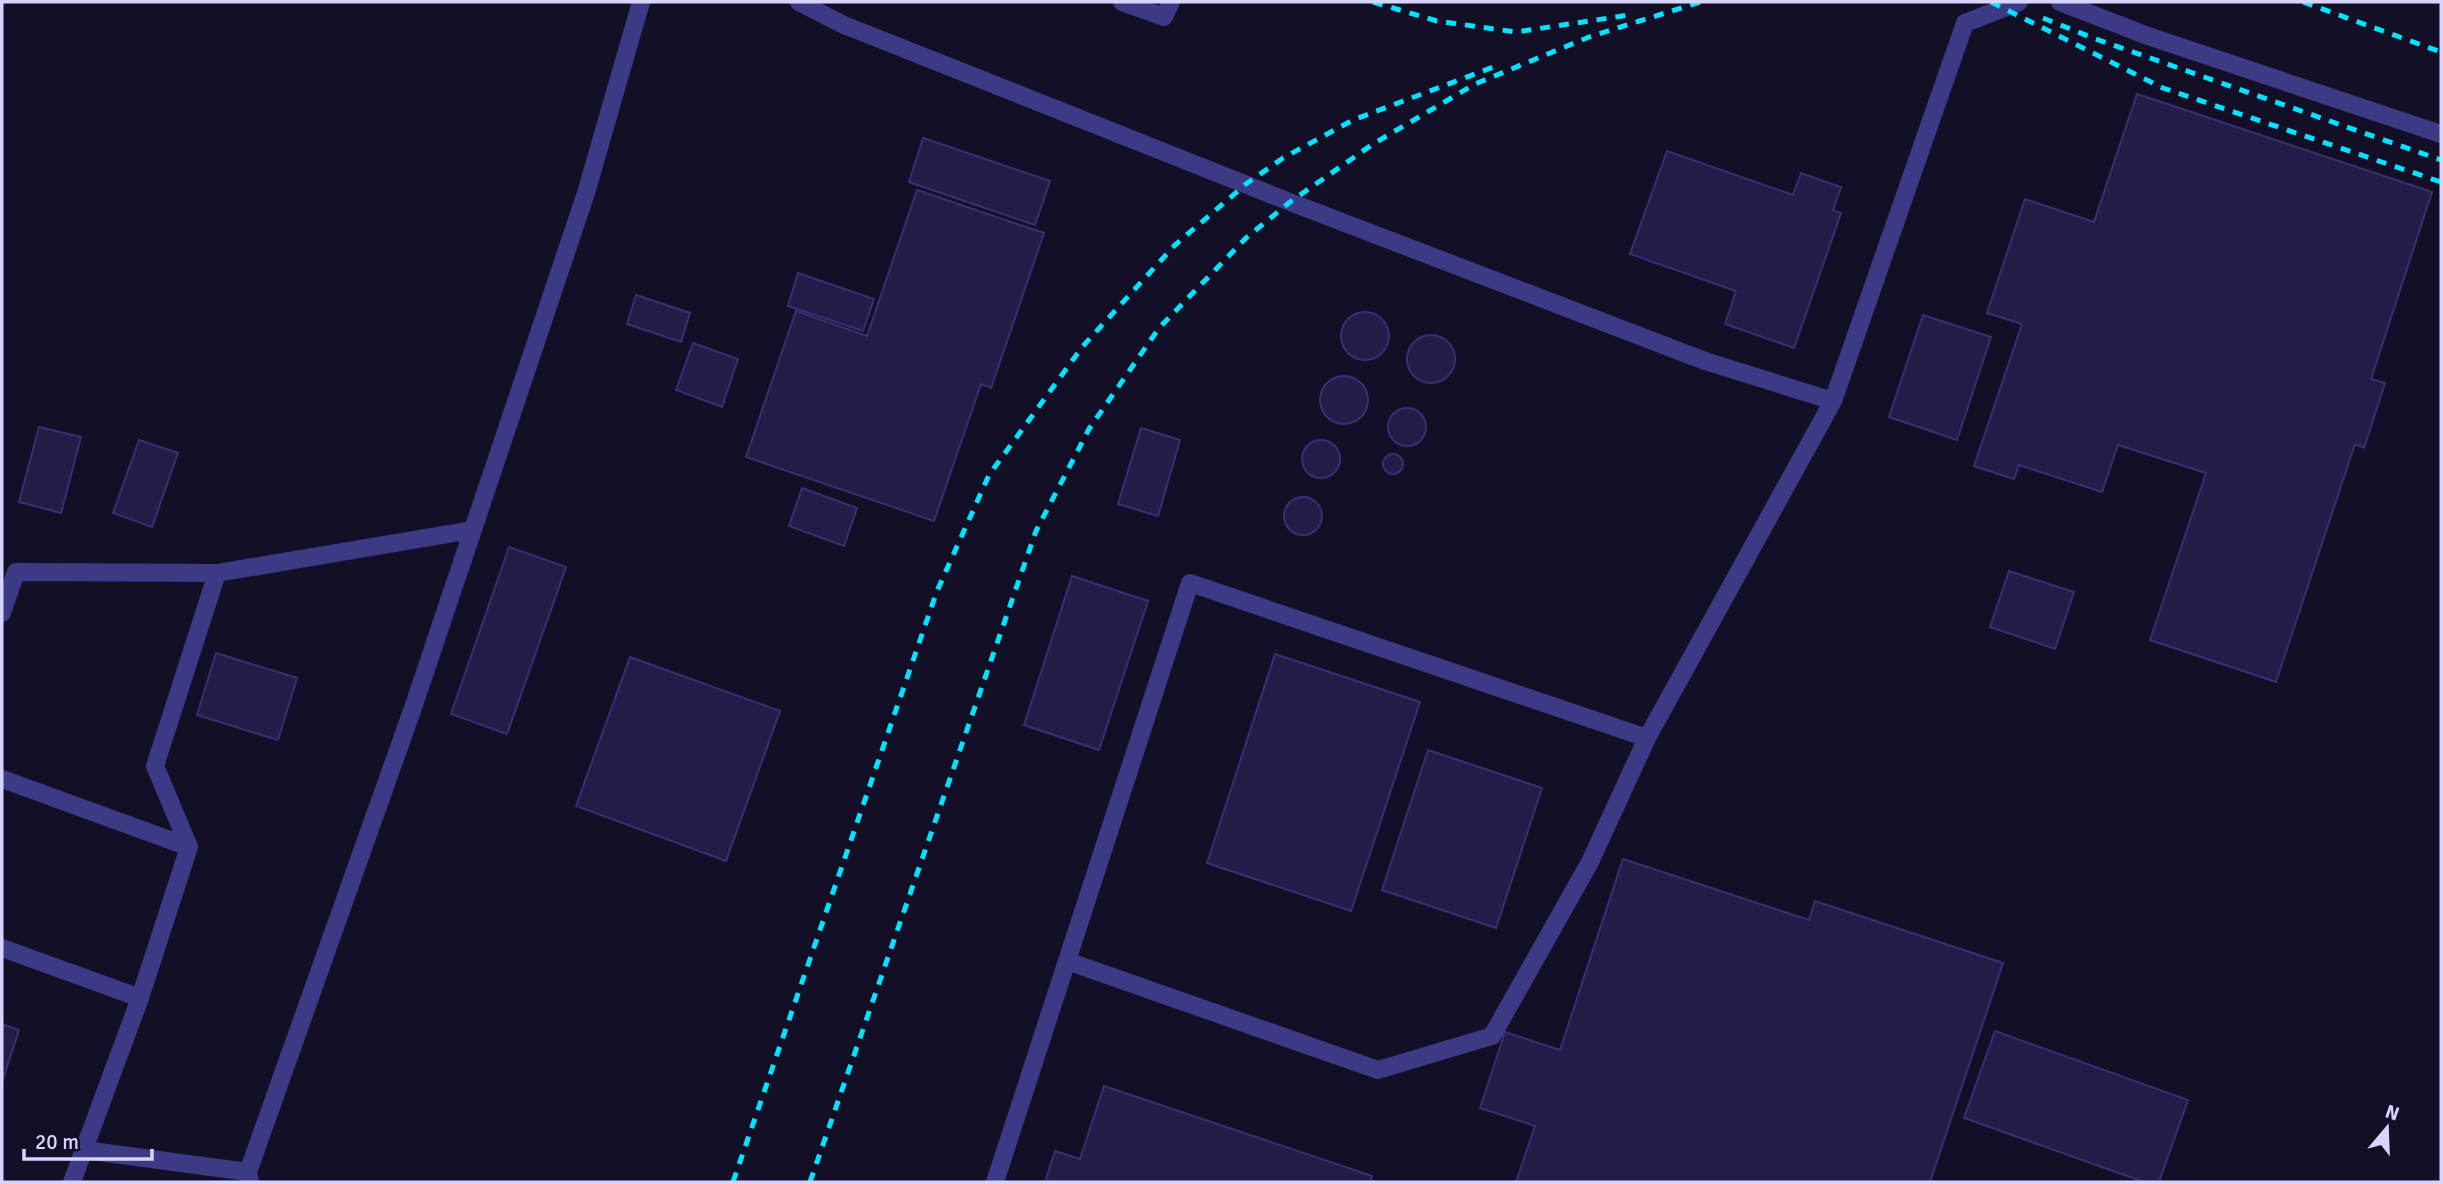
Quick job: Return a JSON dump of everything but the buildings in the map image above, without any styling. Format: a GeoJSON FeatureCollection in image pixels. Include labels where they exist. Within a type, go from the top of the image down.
{"type":"FeatureCollection","features":[{"type":"Feature","properties":{"kind":"lane"},"geometry":{"type":"LineString","coordinates":[[84,1150],[249,1177],[414,705],[586,193],[641,2]]}},
{"type":"Feature","properties":{"kind":"lane"},"geometry":{"type":"LineString","coordinates":[[799,2],[844,25],[1290,202],[1705,361],[1833,401]]}},
{"type":"Feature","properties":{"kind":"lane"},"geometry":{"type":"LineString","coordinates":[[1122,2],[1164,17],[1171,2]]}},
{"type":"Feature","properties":{"kind":"lane"},"geometry":{"type":"LineString","coordinates":[[1067,961],[1378,1070],[1492,1036],[1590,862],[1647,738],[1833,401],[1965,23],[2019,2]]}},
{"type":"Feature","properties":{"kind":"lane"},"geometry":{"type":"LineString","coordinates":[[2060,2],[2148,36],[2441,134]]}},
{"type":"Feature","properties":{"kind":"lane"},"geometry":{"type":"LineString","coordinates":[[2,613],[16,572],[217,573],[472,530]]}},
{"type":"Feature","properties":{"kind":"lane"},"geometry":{"type":"LineString","coordinates":[[72,1182],[140,998],[189,847],[155,766],[217,573]]}},
{"type":"Feature","properties":{"kind":"lane"},"geometry":{"type":"LineString","coordinates":[[995,1182],[1190,583],[1647,738]]}},
{"type":"Feature","properties":{"kind":"lane"},"geometry":{"type":"LineString","coordinates":[[2,779],[189,847]]}},
{"type":"Feature","properties":{"kind":"lane"},"geometry":{"type":"LineString","coordinates":[[2,947],[140,998]]}},
{"type":"Feature","properties":{"kind":"railway"},"geometry":{"type":"LineString","coordinates":[[1373,2],[1437,21],[1516,32],[1629,15]]}},
{"type":"Feature","properties":{"kind":"railway"},"geometry":{"type":"LineString","coordinates":[[810,1182],[1036,531],[1089,429],[1159,328],[1246,238],[1290,202],[1373,144],[1475,84],[1589,37],[1700,2]]}},
{"type":"Feature","properties":{"kind":"railway"},"geometry":{"type":"LineString","coordinates":[[1991,2],[2163,88],[2441,182]]}},
{"type":"Feature","properties":{"kind":"railway"},"geometry":{"type":"LineString","coordinates":[[2303,2],[2441,52]]}},
{"type":"Feature","properties":{"kind":"railway"},"geometry":{"type":"LineString","coordinates":[[2043,18],[2441,160]]}},
{"type":"Feature","properties":{"kind":"railway"},"geometry":{"type":"LineString","coordinates":[[733,1182],[937,591],[989,475],[1083,346],[1175,245],[1246,184],[1283,158],[1353,120],[1496,66]]}}]}
